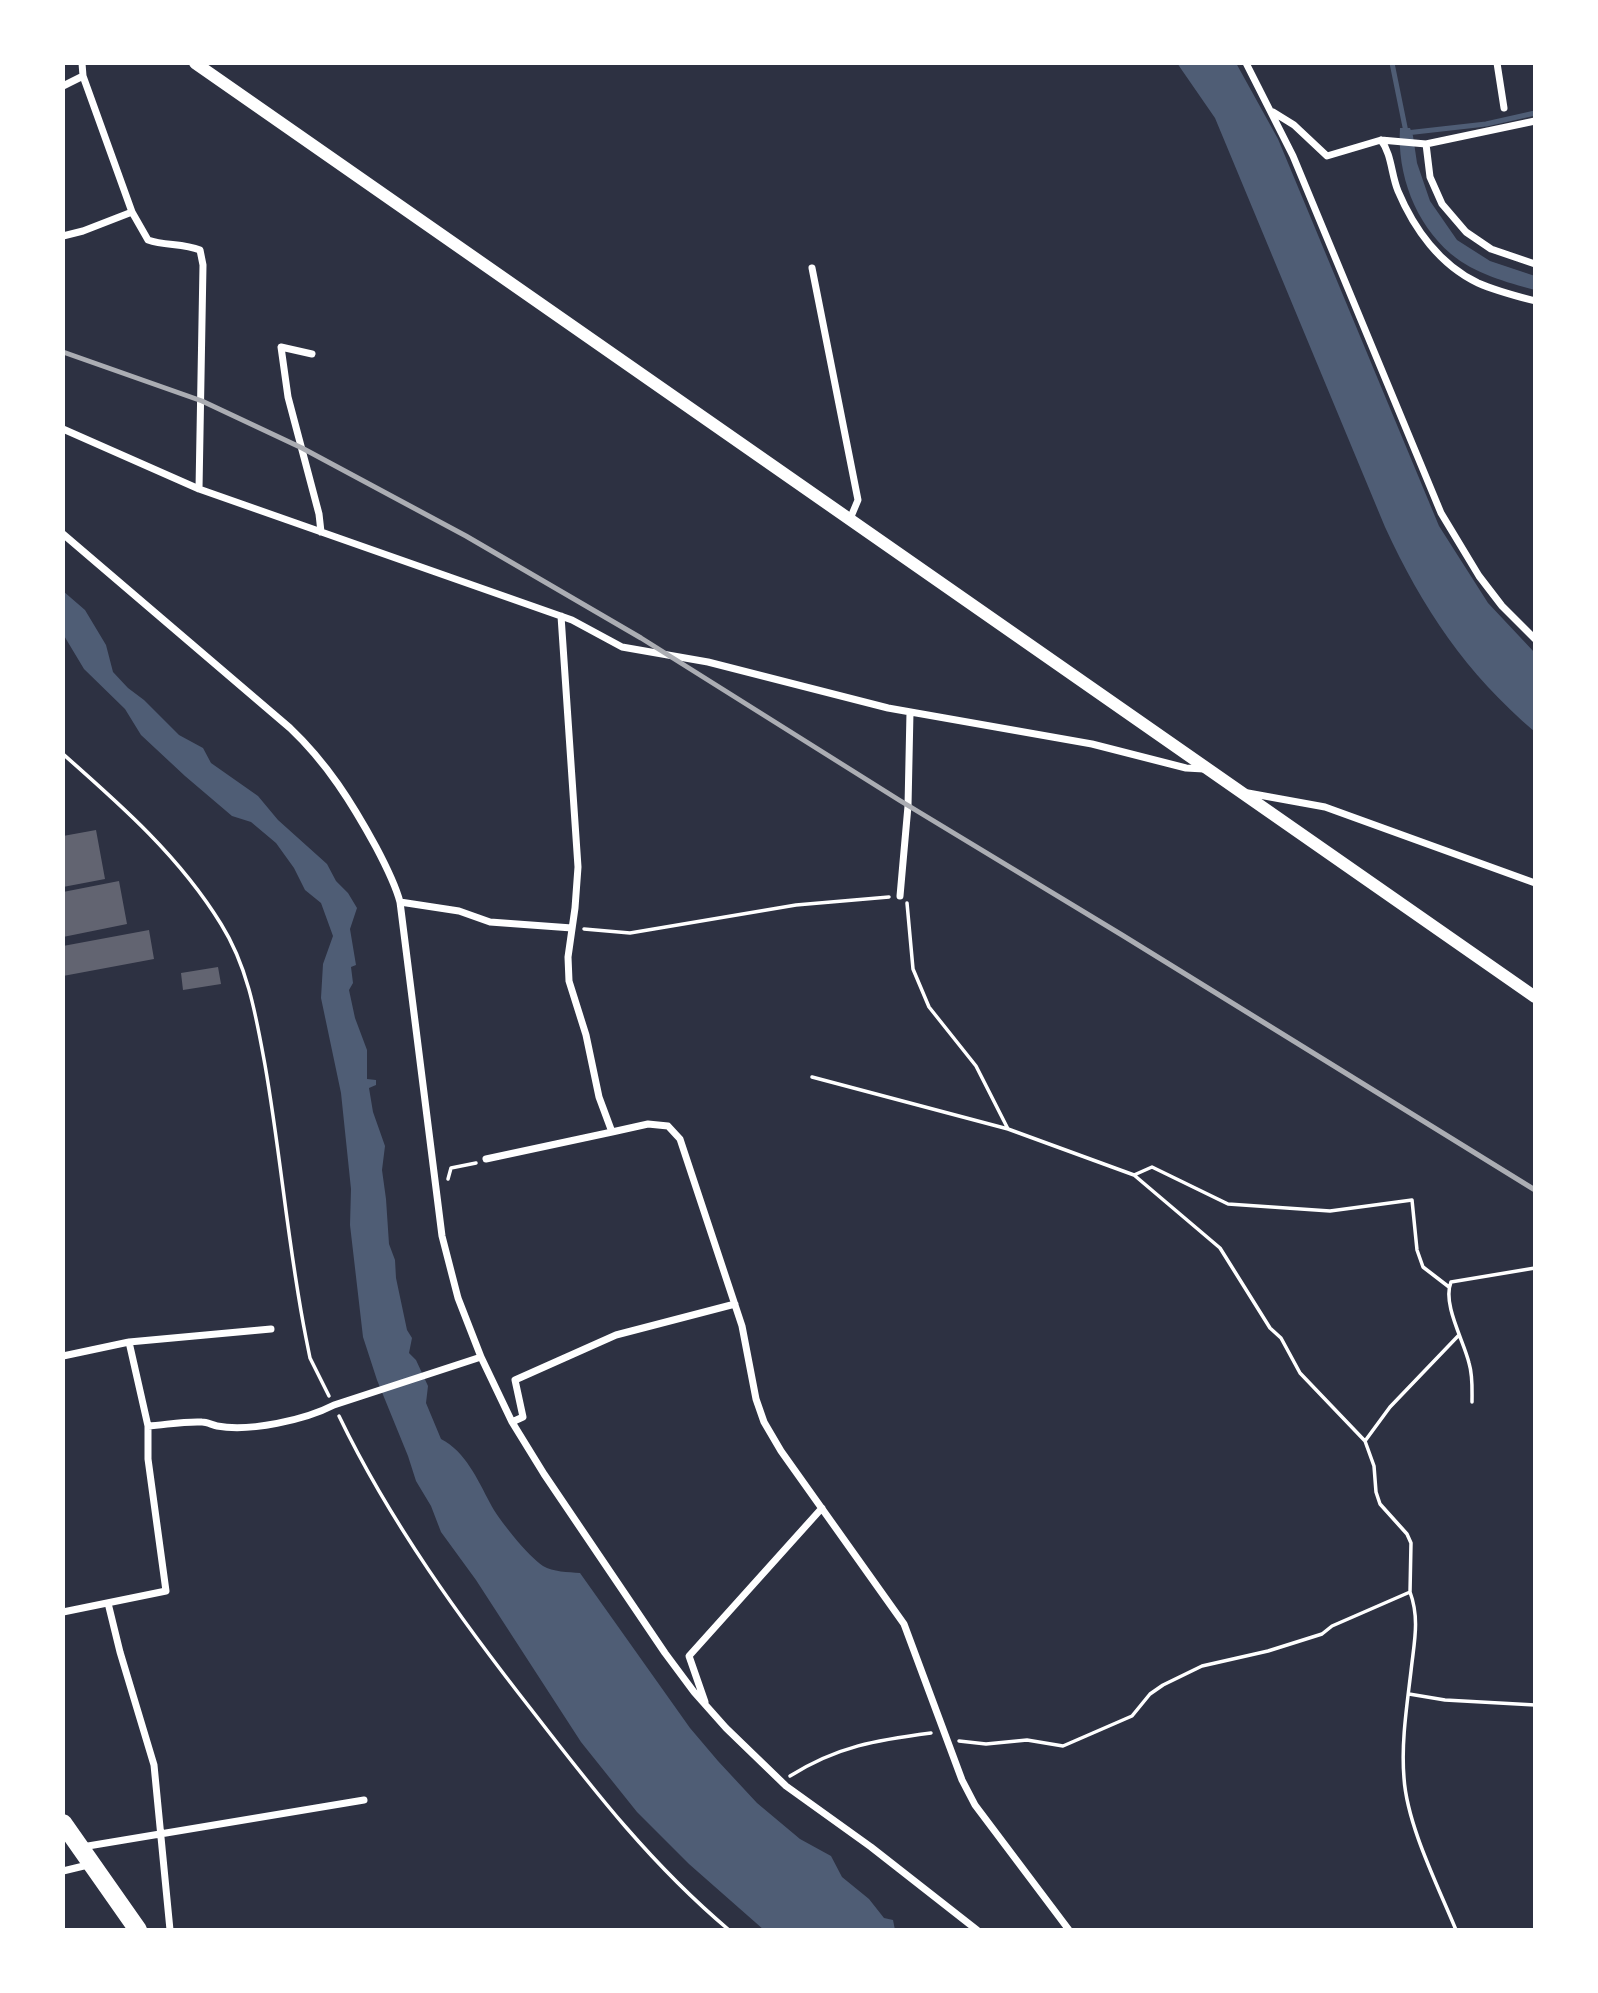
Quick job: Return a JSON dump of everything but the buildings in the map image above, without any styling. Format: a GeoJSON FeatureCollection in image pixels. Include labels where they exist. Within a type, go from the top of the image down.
{"type":"FeatureCollection","features":[{"type":"Feature","properties":{"kind":"main road"},"geometry":{"type":"LineString","coordinates":[[63,1823],[138,1930]]}},
{"type":"Feature","properties":{"kind":"street"},"geometry":{"type":"LineString","coordinates":[[82,63],[83,76],[132,212],[148,240],[163,245],[189,245],[200,250],[203,278],[199,489]]}},
{"type":"Feature","properties":{"kind":"street"},"geometry":{"type":"LineString","coordinates":[[195,63],[1535,997]]}},
{"type":"Feature","properties":{"kind":"street"},"geometry":{"type":"LineString","coordinates":[[1246,63],[1293,156],[1441,513],[1479,576],[1502,606],[1535,639]]}},
{"type":"Feature","properties":{"kind":"street"},"geometry":{"type":"LineString","coordinates":[[1497,63],[1504,108]]}},
{"type":"Feature","properties":{"kind":"street"},"geometry":{"type":"LineString","coordinates":[[63,86],[83,76]]}},
{"type":"Feature","properties":{"kind":"street"},"geometry":{"type":"LineString","coordinates":[[1272,112],[1294,125],[1327,156],[1381,140],[1426,144],[1535,121]]}},
{"type":"Feature","properties":{"kind":"street"},"geometry":{"type":"LineString","coordinates":[[1381,140],[1387,148],[1394,182],[1407,212],[1426,241],[1448,264],[1478,283],[1535,301]]}},
{"type":"Feature","properties":{"kind":"street"},"geometry":{"type":"LineString","coordinates":[[1426,144],[1430,177],[1442,204],[1466,232],[1491,249],[1535,264]]}},
{"type":"Feature","properties":{"kind":"street"},"geometry":{"type":"LineString","coordinates":[[63,236],[132,212]]}},
{"type":"Feature","properties":{"kind":"street"},"geometry":{"type":"LineString","coordinates":[[812,268],[858,499],[850,519]]}},
{"type":"Feature","properties":{"kind":"street"},"geometry":{"type":"LineString","coordinates":[[312,354],[281,347],[289,397],[319,514],[321,532]]}},
{"type":"Feature","properties":{"kind":"street"},"geometry":{"type":"LineString","coordinates":[[63,429],[199,489],[561,616],[622,647],[708,662],[910,712],[1092,744],[1186,768],[1208,769]]}},
{"type":"Feature","properties":{"kind":"street"},"geometry":{"type":"LineString","coordinates":[[63,534],[313,750],[359,816],[385,864],[400,902],[442,1236],[458,1298],[481,1357],[512,1422],[544,1474],[665,1653],[706,1705],[757,1760],[977,1930]]}},
{"type":"Feature","properties":{"kind":"street"},"geometry":{"type":"LineString","coordinates":[[561,616],[578,867],[568,957],[569,981],[586,1035],[599,1097],[612,1132]]}},
{"type":"Feature","properties":{"kind":"street"},"geometry":{"type":"LineString","coordinates":[[900,896],[908,806],[910,712]]}},
{"type":"Feature","properties":{"kind":"street"},"geometry":{"type":"LineString","coordinates":[[1243,792],[1325,807],[1535,883]]}},
{"type":"Feature","properties":{"kind":"street"},"geometry":{"type":"LineString","coordinates":[[400,902],[459,911],[491,922],[572,928]]}},
{"type":"Feature","properties":{"kind":"street"},"geometry":{"type":"LineString","coordinates":[[486,1159],[648,1124],[668,1126],[680,1139],[742,1326],[756,1399],[765,1422],[782,1451],[904,1624],[961,1780],[975,1805],[1069,1930]]}},
{"type":"Feature","properties":{"kind":"street"},"geometry":{"type":"LineString","coordinates":[[512,1422],[523,1417],[515,1380],[616,1335],[734,1304]]}},
{"type":"Feature","properties":{"kind":"street"},"geometry":{"type":"LineString","coordinates":[[63,1356],[129,1342],[271,1329]]}},
{"type":"Feature","properties":{"kind":"street"},"geometry":{"type":"LineString","coordinates":[[63,1612],[166,1591],[148,1459],[148,1426],[129,1342]]}},
{"type":"Feature","properties":{"kind":"street"},"geometry":{"type":"LineString","coordinates":[[148,1426],[204,1421],[218,1426],[258,1426],[314,1415],[334,1405],[481,1357]]}},
{"type":"Feature","properties":{"kind":"street"},"geometry":{"type":"LineString","coordinates":[[706,1705],[689,1656],[822,1508]]}},
{"type":"Feature","properties":{"kind":"street"},"geometry":{"type":"LineString","coordinates":[[108,1603],[154,1765],[170,1930]]}},
{"type":"Feature","properties":{"kind":"street"},"geometry":{"type":"LineString","coordinates":[[80,1847],[364,1800]]}},
{"type":"Feature","properties":{"kind":"street"},"geometry":{"type":"LineString","coordinates":[[63,1871],[92,1864]]}},
{"type":"Feature","properties":{"kind":"path"},"geometry":{"type":"LineString","coordinates":[[63,754],[133,816],[176,860],[222,926],[236,954],[253,1000],[310,1358],[376,1487],[490,1657],[617,1820],[695,1901],[729,1930]]}},
{"type":"Feature","properties":{"kind":"path"},"geometry":{"type":"LineString","coordinates":[[572,928],[630,933],[796,905],[900,896],[907,903],[913,968],[929,1007],[976,1066],[1008,1129]]}},
{"type":"Feature","properties":{"kind":"path"},"geometry":{"type":"LineString","coordinates":[[812,1077],[1008,1129],[1134,1175],[1220,1248],[1270,1328],[1281,1338],[1300,1373],[1365,1441],[1374,1465],[1376,1492],[1380,1504],[1407,1534],[1411,1543],[1410,1592],[1416,1609],[1417,1625],[1409,1694],[1404,1778],[1409,1808],[1456,1930]]}},
{"type":"Feature","properties":{"kind":"path"},"geometry":{"type":"LineString","coordinates":[[448,1184],[451,1168],[486,1159]]}},
{"type":"Feature","properties":{"kind":"path"},"geometry":{"type":"LineString","coordinates":[[1134,1175],[1152,1167],[1228,1204],[1241,1206],[1330,1211],[1412,1200],[1417,1250],[1423,1267],[1449,1287]]}},
{"type":"Feature","properties":{"kind":"path"},"geometry":{"type":"LineString","coordinates":[[1472,1402],[1469,1363],[1447,1291],[1451,1282],[1535,1268]]}},
{"type":"Feature","properties":{"kind":"path"},"geometry":{"type":"LineString","coordinates":[[1365,1441],[1390,1407],[1459,1335]]}},
{"type":"Feature","properties":{"kind":"path"},"geometry":{"type":"LineString","coordinates":[[781,1781],[806,1766],[856,1745],[932,1733],[946,1739],[986,1744],[1027,1740],[1063,1746],[1132,1716],[1150,1694],[1202,1666],[1268,1651],[1322,1634],[1332,1626],[1410,1592]]}},
{"type":"Feature","properties":{"kind":"path"},"geometry":{"type":"LineString","coordinates":[[1409,1694],[1445,1700],[1535,1705]]}},
{"type":"Feature","properties":{"kind":"water"},"geometry":{"type":"Polygon","coordinates":[[[1177,63],[1236,63],[1278,139],[1439,526],[1488,603],[1535,653],[1535,732],[1487,686],[1448,638],[1399,557],[1215,118],[1177,63]]]}},
{"type":"Feature","properties":{"kind":"water"},"geometry":{"type":"Polygon","coordinates":[[[1400,128],[1410,128],[1417,163],[1430,201],[1457,240],[1490,261],[1535,276],[1535,290],[1470,267],[1438,242],[1418,213],[1405,180],[1400,128]]]}},
{"type":"Feature","properties":{"kind":"water"},"geometry":{"type":"Polygon","coordinates":[[[63,591],[85,610],[106,645],[113,672],[179,735],[203,748],[211,763],[258,796],[278,820],[327,864],[336,881],[348,893],[357,908],[350,929],[356,965],[351,967],[353,983],[349,990],[355,1018],[367,1050],[367,1079],[376,1080],[376,1085],[369,1088],[373,1112],[385,1146],[382,1170],[389,1244],[395,1260],[407,1330],[412,1338],[409,1353],[416,1360],[428,1386],[426,1403],[441,1439],[464,1458],[500,1518],[537,1561],[547,1568],[580,1573],[690,1728],[718,1761],[757,1803],[800,1839],[831,1856],[842,1877],[869,1899],[884,1918],[893,1920],[895,1930],[764,1930],[689,1864],[637,1812],[581,1742],[476,1580],[441,1532],[431,1506],[416,1481],[363,1337],[350,1225],[351,1189],[341,1093],[321,998],[323,964],[333,936],[321,903],[305,890],[294,868],[276,843],[251,822],[232,816],[185,776],[141,735],[125,709],[84,669],[63,634],[63,591]]]}},
{"type":"Feature","properties":{"kind":"waterway"},"geometry":{"type":"LineString","coordinates":[[1392,63],[1406,132]]}},
{"type":"Feature","properties":{"kind":"waterway"},"geometry":{"type":"LineString","coordinates":[[1406,133],[1486,124],[1535,113]]}},
{"type":"Feature","properties":{"kind":"railway"},"geometry":{"type":"LineString","coordinates":[[63,352],[202,401],[302,448],[466,536],[641,638],[899,800],[1535,1190]]}}]}
